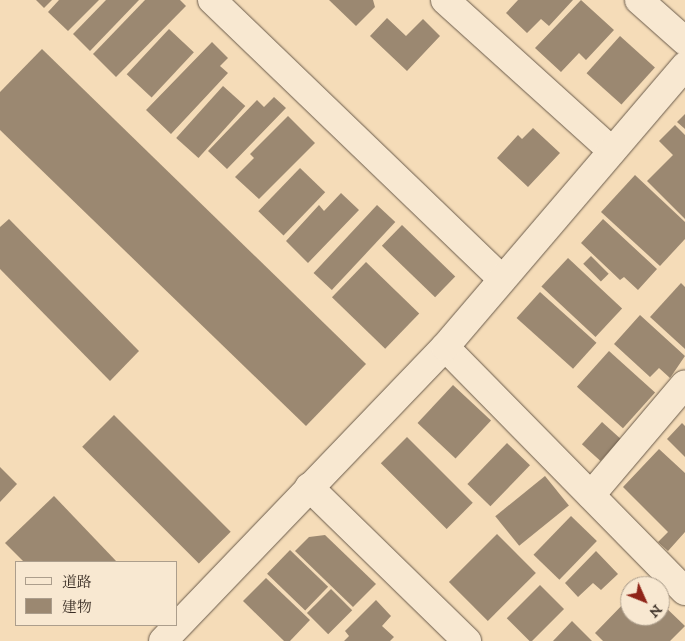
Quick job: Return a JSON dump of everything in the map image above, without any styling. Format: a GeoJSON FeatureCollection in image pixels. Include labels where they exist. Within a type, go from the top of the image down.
{"type":"FeatureCollection","features":[{"type":"Feature","properties":{"kind":"street"},"geometry":{"type":"LineString","coordinates":[[212,0],[502,279]]}},
{"type":"Feature","properties":{"kind":"street"},"geometry":{"type":"LineString","coordinates":[[445,0],[612,151]]}},
{"type":"Feature","properties":{"kind":"street"},"geometry":{"type":"LineString","coordinates":[[639,0],[685,41]]}},
{"type":"Feature","properties":{"kind":"street"},"geometry":{"type":"LineString","coordinates":[[178,625],[445,347],[685,66]]}},
{"type":"Feature","properties":{"kind":"street"},"geometry":{"type":"LineString","coordinates":[[445,347],[685,591]]}},
{"type":"Feature","properties":{"kind":"street"},"geometry":{"type":"LineString","coordinates":[[591,495],[685,384]]}},
{"type":"Feature","properties":{"kind":"street"},"geometry":{"type":"LineString","coordinates":[[309,487],[467,641]]}},
{"type":"Feature","properties":{"kind":"street"},"geometry":{"type":"LineString","coordinates":[[163,641],[177,626]]}},
{"type":"Feature","properties":{"kind":"building"},"geometry":{"type":"Polygon","coordinates":[[[36,0],[52,0],[44,8],[36,0]]]}},
{"type":"Feature","properties":{"kind":"building"},"geometry":{"type":"Polygon","coordinates":[[[59,0],[99,0],[68,31],[48,12],[59,0]]]}},
{"type":"Feature","properties":{"kind":"building"},"geometry":{"type":"Polygon","coordinates":[[[106,0],[139,0],[90,51],[73,34],[106,0]]]}},
{"type":"Feature","properties":{"kind":"building"},"geometry":{"type":"Polygon","coordinates":[[[145,0],[180,0],[186,6],[116,77],[93,54],[145,0]]]}},
{"type":"Feature","properties":{"kind":"building"},"geometry":{"type":"Polygon","coordinates":[[[329,0],[373,0],[375,7],[356,26],[329,0]]]}},
{"type":"Feature","properties":{"kind":"building"},"geometry":{"type":"Polygon","coordinates":[[[518,0],[573,0],[549,26],[541,19],[527,33],[506,13],[518,0]]]}},
{"type":"Feature","properties":{"kind":"building"},"geometry":{"type":"Polygon","coordinates":[[[581,0],[614,30],[586,60],[579,53],[561,72],[535,48],[581,0]]]}},
{"type":"Feature","properties":{"kind":"building"},"geometry":{"type":"Polygon","coordinates":[[[387,18],[406,36],[423,19],[440,36],[407,71],[370,36],[387,18]]]}},
{"type":"Feature","properties":{"kind":"building"},"geometry":{"type":"Polygon","coordinates":[[[169,29],[194,52],[152,98],[127,74],[169,29]]]}},
{"type":"Feature","properties":{"kind":"building"},"geometry":{"type":"Polygon","coordinates":[[[620,36],[655,67],[621,105],[587,73],[620,36]]]}},
{"type":"Feature","properties":{"kind":"building"},"geometry":{"type":"Polygon","coordinates":[[[212,42],[228,58],[220,66],[228,73],[171,134],[146,110],[212,42]]]}},
{"type":"Feature","properties":{"kind":"building"},"geometry":{"type":"Polygon","coordinates":[[[42,49],[366,364],[306,426],[0,130],[0,92],[42,49]]]}},
{"type":"Feature","properties":{"kind":"building"},"geometry":{"type":"Polygon","coordinates":[[[223,86],[245,106],[198,158],[176,138],[223,86]]]}},
{"type":"Feature","properties":{"kind":"building"},"geometry":{"type":"Polygon","coordinates":[[[274,97],[286,108],[227,169],[208,151],[257,100],[264,107],[274,97]]]}},
{"type":"Feature","properties":{"kind":"building"},"geometry":{"type":"Polygon","coordinates":[[[685,114],[685,129],[677,122],[685,114]]]}},
{"type":"Feature","properties":{"kind":"building"},"geometry":{"type":"Polygon","coordinates":[[[288,116],[315,143],[259,199],[235,177],[254,158],[250,154],[288,116]]]}},
{"type":"Feature","properties":{"kind":"building"},"geometry":{"type":"Polygon","coordinates":[[[675,125],[685,135],[685,219],[647,181],[673,155],[659,141],[675,125]]]}},
{"type":"Feature","properties":{"kind":"building"},"geometry":{"type":"Polygon","coordinates":[[[533,128],[560,153],[528,187],[497,158],[518,135],[522,139],[533,128]]]}},
{"type":"Feature","properties":{"kind":"building"},"geometry":{"type":"Polygon","coordinates":[[[300,168],[325,192],[283,235],[258,211],[300,168]]]}},
{"type":"Feature","properties":{"kind":"building"},"geometry":{"type":"Polygon","coordinates":[[[635,175],[685,222],[685,239],[660,266],[601,212],[635,175]]]}},
{"type":"Feature","properties":{"kind":"building"},"geometry":{"type":"Polygon","coordinates":[[[341,193],[359,210],[308,263],[286,241],[319,205],[324,211],[341,193]]]}},
{"type":"Feature","properties":{"kind":"building"},"geometry":{"type":"Polygon","coordinates":[[[377,205],[395,222],[332,290],[314,273],[377,205]]]}},
{"type":"Feature","properties":{"kind":"building"},"geometry":{"type":"Polygon","coordinates":[[[9,219],[139,351],[110,381],[0,269],[0,227],[9,219]]]}},
{"type":"Feature","properties":{"kind":"building"},"geometry":{"type":"Polygon","coordinates":[[[603,219],[657,269],[638,290],[624,277],[620,280],[581,243],[603,219]]]}},
{"type":"Feature","properties":{"kind":"building"},"geometry":{"type":"Polygon","coordinates":[[[402,225],[455,276],[435,297],[382,246],[402,225]]]}},
{"type":"Feature","properties":{"kind":"building"},"geometry":{"type":"Polygon","coordinates":[[[591,256],[609,274],[601,281],[583,264],[591,256]]]}},
{"type":"Feature","properties":{"kind":"building"},"geometry":{"type":"Polygon","coordinates":[[[568,258],[622,308],[596,337],[541,287],[568,258]]]}},
{"type":"Feature","properties":{"kind":"building"},"geometry":{"type":"Polygon","coordinates":[[[366,262],[419,313],[385,349],[332,297],[366,262]]]}},
{"type":"Feature","properties":{"kind":"building"},"geometry":{"type":"Polygon","coordinates":[[[681,283],[685,287],[685,349],[650,317],[681,283]]]}},
{"type":"Feature","properties":{"kind":"building"},"geometry":{"type":"Polygon","coordinates":[[[540,292],[596,343],[573,369],[517,318],[540,292]]]}},
{"type":"Feature","properties":{"kind":"building"},"geometry":{"type":"Polygon","coordinates":[[[640,315],[685,356],[670,378],[659,368],[650,377],[614,344],[640,315]]]}},
{"type":"Feature","properties":{"kind":"building"},"geometry":{"type":"Polygon","coordinates":[[[609,351],[655,392],[623,428],[577,387],[609,351]]]}},
{"type":"Feature","properties":{"kind":"building"},"geometry":{"type":"Polygon","coordinates":[[[453,385],[491,420],[456,458],[418,423],[453,385]]]}},
{"type":"Feature","properties":{"kind":"building"},"geometry":{"type":"Polygon","coordinates":[[[114,415],[231,532],[199,563],[82,447],[114,415]]]}},
{"type":"Feature","properties":{"kind":"building"},"geometry":{"type":"Polygon","coordinates":[[[602,422],[621,439],[601,461],[582,444],[602,422]]]}},
{"type":"Feature","properties":{"kind":"building"},"geometry":{"type":"Polygon","coordinates":[[[682,423],[685,426],[685,457],[667,439],[682,423]]]}},
{"type":"Feature","properties":{"kind":"building"},"geometry":{"type":"Polygon","coordinates":[[[407,437],[473,503],[447,529],[381,463],[407,437]]]}},
{"type":"Feature","properties":{"kind":"building"},"geometry":{"type":"Polygon","coordinates":[[[507,443],[530,465],[490,506],[467,484],[507,443]]]}},
{"type":"Feature","properties":{"kind":"building"},"geometry":{"type":"Polygon","coordinates":[[[659,449],[685,473],[685,532],[668,551],[658,542],[668,532],[623,487],[659,449]]]}},
{"type":"Feature","properties":{"kind":"building"},"geometry":{"type":"Polygon","coordinates":[[[0,467],[17,484],[0,502],[0,467]]]}},
{"type":"Feature","properties":{"kind":"building"},"geometry":{"type":"Polygon","coordinates":[[[545,476],[569,506],[519,546],[495,516],[545,476]]]}},
{"type":"Feature","properties":{"kind":"building"},"geometry":{"type":"Polygon","coordinates":[[[54,496],[116,561],[23,561],[5,543],[54,496]]]}},
{"type":"Feature","properties":{"kind":"building"},"geometry":{"type":"Polygon","coordinates":[[[571,516],[597,541],[559,580],[533,555],[571,516]]]}},
{"type":"Feature","properties":{"kind":"building"},"geometry":{"type":"Polygon","coordinates":[[[497,534],[536,573],[488,621],[449,582],[497,534]]]}},
{"type":"Feature","properties":{"kind":"building"},"geometry":{"type":"Polygon","coordinates":[[[325,535],[376,584],[353,607],[295,551],[309,537],[325,535]]]}},
{"type":"Feature","properties":{"kind":"building"},"geometry":{"type":"Polygon","coordinates":[[[290,550],[328,587],[305,611],[267,574],[290,550]]]}},
{"type":"Feature","properties":{"kind":"building"},"geometry":{"type":"Polygon","coordinates":[[[596,551],[618,574],[601,590],[593,583],[578,597],[565,583],[596,551]]]}},
{"type":"Feature","properties":{"kind":"building"},"geometry":{"type":"Polygon","coordinates":[[[266,578],[310,620],[290,641],[284,641],[243,601],[266,578]]]}},
{"type":"Feature","properties":{"kind":"building"},"geometry":{"type":"Polygon","coordinates":[[[540,585],[564,609],[532,641],[530,641],[507,618],[540,585]]]}},
{"type":"Feature","properties":{"kind":"building"},"geometry":{"type":"Polygon","coordinates":[[[331,589],[352,610],[328,634],[307,613],[331,589]]]}},
{"type":"Feature","properties":{"kind":"building"},"geometry":{"type":"Polygon","coordinates":[[[376,600],[391,616],[382,626],[394,637],[390,641],[344,641],[349,636],[345,631],[376,600]]]}},
{"type":"Feature","properties":{"kind":"building"},"geometry":{"type":"Polygon","coordinates":[[[620,607],[620,626],[670,626],[670,612],[685,626],[670,641],[603,641],[595,633],[620,607]]]}},
{"type":"Feature","properties":{"kind":"building"},"geometry":{"type":"Polygon","coordinates":[[[572,621],[592,641],[553,641],[572,621]]]}}]}
